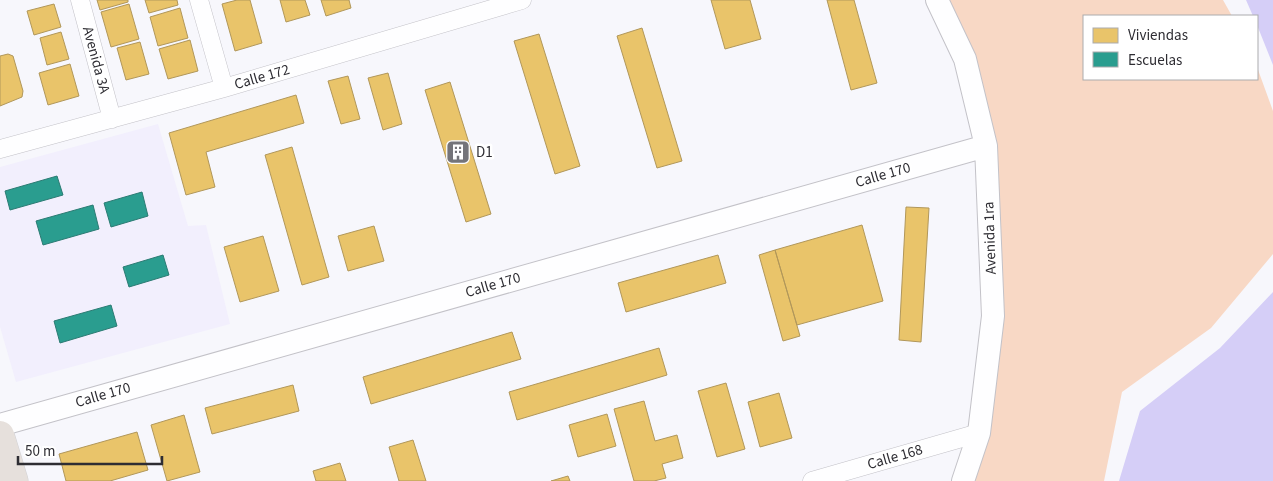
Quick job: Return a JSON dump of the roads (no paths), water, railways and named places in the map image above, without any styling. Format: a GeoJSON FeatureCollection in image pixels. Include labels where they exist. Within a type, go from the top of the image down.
{"type":"FeatureCollection","features":[{"type":"Feature","properties":{"kind":"highway"},"geometry":{"type":"LineString","coordinates":[[0,435],[14,481]]}},
{"type":"Feature","properties":{"kind":"street","name":"Avenida 3A"},"geometry":{"type":"LineString","coordinates":[[80,0],[112,119]]}},
{"type":"Feature","properties":{"kind":"street"},"geometry":{"type":"LineString","coordinates":[[199,0],[224,88]]}},
{"type":"Feature","properties":{"kind":"street","name":"Calle 172"},"geometry":{"type":"LineString","coordinates":[[0,149],[224,88],[522,0]]}},
{"type":"Feature","properties":{"kind":"street","name":"Avenida 1ra"},"geometry":{"type":"LineString","coordinates":[[937,0],[965,59],[986,146],[993,316],[978,433],[963,481]]}},
{"type":"Feature","properties":{"kind":"street","name":"Calle 170"},"geometry":{"type":"LineString","coordinates":[[0,425],[986,146]]}},
{"type":"Feature","properties":{"kind":"street","name":"Calle 168"},"geometry":{"type":"LineString","coordinates":[[812,481],[978,433]]}},
{"type":"Feature","properties":{"kind":"place","name":"D1"},"geometry":{"type":"Point","coordinates":[458,152]}}]}
